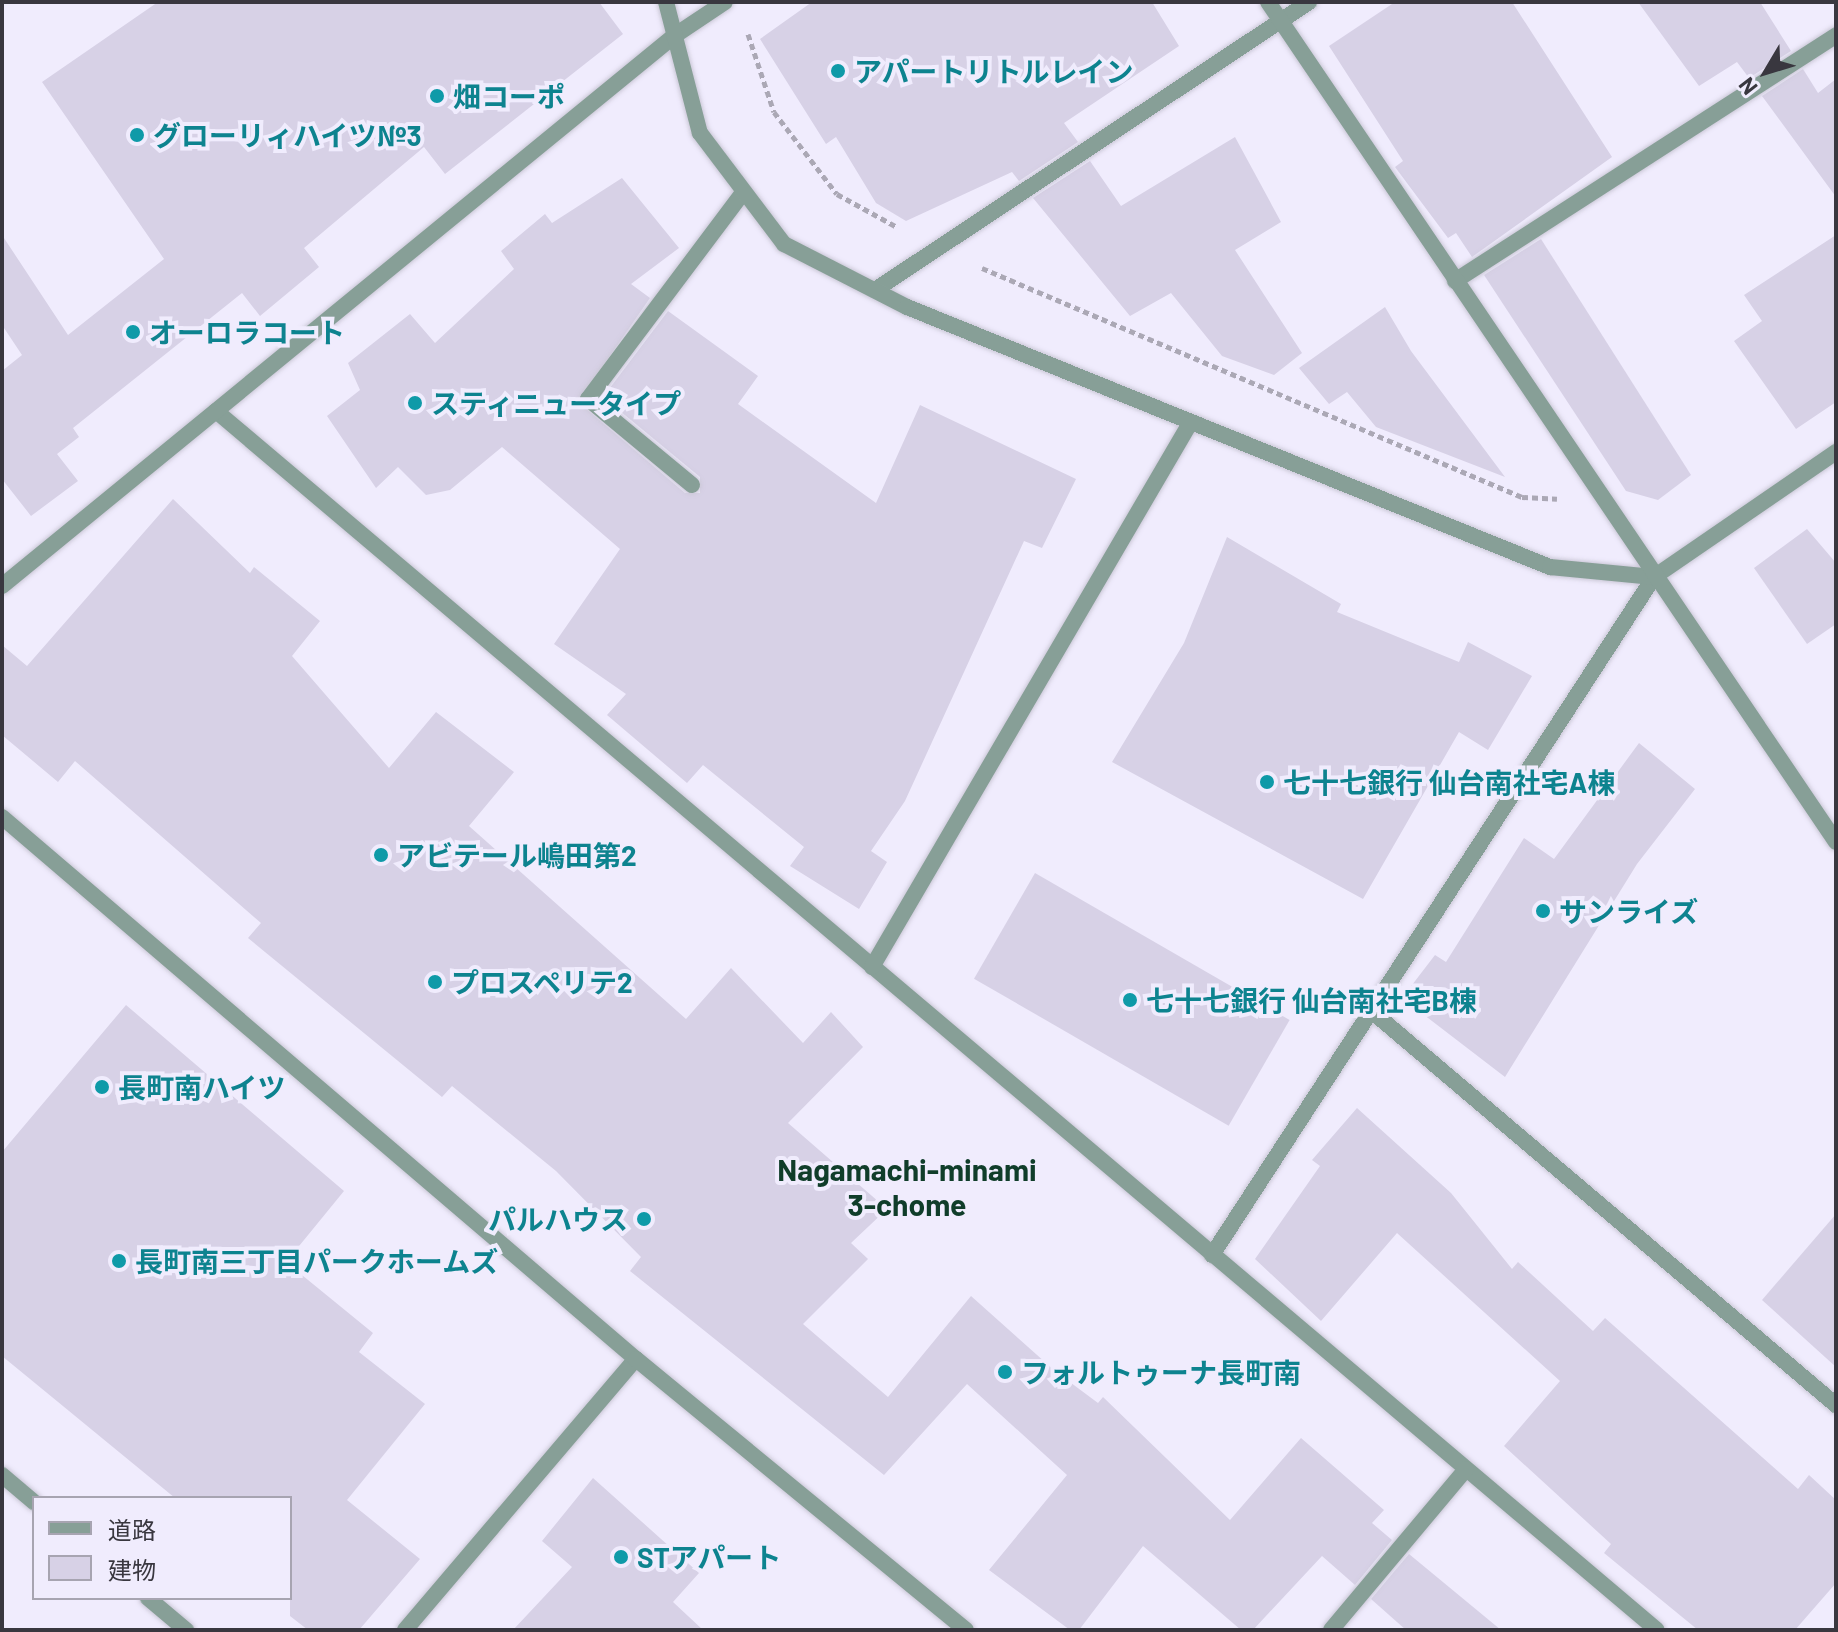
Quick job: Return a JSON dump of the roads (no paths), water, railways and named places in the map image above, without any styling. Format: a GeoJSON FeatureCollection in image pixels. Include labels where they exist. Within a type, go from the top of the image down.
{"type":"FeatureCollection","features":[{"type":"Feature","properties":{"kind":"street"},"geometry":{"type":"LineString","coordinates":[[666,2],[700,133],[741,195],[784,244],[875,290],[1189,425],[1550,567],[1654,577]]}},
{"type":"Feature","properties":{"kind":"street"},"geometry":{"type":"LineString","coordinates":[[2,586],[674,36],[725,2]]}},
{"type":"Feature","properties":{"kind":"street"},"geometry":{"type":"LineString","coordinates":[[1268,2],[1603,503],[1836,842]]}},
{"type":"Feature","properties":{"kind":"street"},"geometry":{"type":"LineString","coordinates":[[875,290],[1309,2]]}},
{"type":"Feature","properties":{"kind":"street"},"geometry":{"type":"LineString","coordinates":[[1455,281],[1836,35]]}},
{"type":"Feature","properties":{"kind":"street"},"geometry":{"type":"LineString","coordinates":[[692,485],[588,399],[741,195]]}},
{"type":"Feature","properties":{"kind":"street"},"geometry":{"type":"LineString","coordinates":[[216,411],[1657,1630]]}},
{"type":"Feature","properties":{"kind":"street"},"geometry":{"type":"LineString","coordinates":[[872,967],[1189,425]]}},
{"type":"Feature","properties":{"kind":"street"},"geometry":{"type":"LineString","coordinates":[[1212,1255],[1368,1008],[1654,577],[1836,452]]}},
{"type":"Feature","properties":{"kind":"street"},"geometry":{"type":"LineString","coordinates":[[2,817],[636,1359],[966,1630]]}},
{"type":"Feature","properties":{"kind":"street"},"geometry":{"type":"LineString","coordinates":[[1368,1008],[1836,1405]]}},
{"type":"Feature","properties":{"kind":"street"},"geometry":{"type":"LineString","coordinates":[[405,1630],[636,1359]]}},
{"type":"Feature","properties":{"kind":"street"},"geometry":{"type":"LineString","coordinates":[[1331,1630],[1466,1469]]}},
{"type":"Feature","properties":{"kind":"street"},"geometry":{"type":"LineString","coordinates":[[2,1475],[32,1500]]}},
{"type":"Feature","properties":{"kind":"street"},"geometry":{"type":"LineString","coordinates":[[150,1600],[186,1630]]}},
{"type":"Feature","properties":{"kind":"place","name":"アパートリトルレイン"},"geometry":{"type":"Point","coordinates":[838,71]}},
{"type":"Feature","properties":{"kind":"place","name":"畑コーポ"},"geometry":{"type":"Point","coordinates":[437,96]}},
{"type":"Feature","properties":{"kind":"place","name":"グローリィハイツ№3"},"geometry":{"type":"Point","coordinates":[137,135]}},
{"type":"Feature","properties":{"kind":"place","name":"オーロラコート"},"geometry":{"type":"Point","coordinates":[133,332]}},
{"type":"Feature","properties":{"kind":"place","name":"スティニュータイプ"},"geometry":{"type":"Point","coordinates":[415,403]}},
{"type":"Feature","properties":{"kind":"place","name":"七十七銀行 仙台南社宅A棟"},"geometry":{"type":"Point","coordinates":[1267,782]}},
{"type":"Feature","properties":{"kind":"place","name":"アビテール嶋田第2"},"geometry":{"type":"Point","coordinates":[381,855]}},
{"type":"Feature","properties":{"kind":"place","name":"サンライズ"},"geometry":{"type":"Point","coordinates":[1543,911]}},
{"type":"Feature","properties":{"kind":"place","name":"プロスペリテ2"},"geometry":{"type":"Point","coordinates":[435,982]}},
{"type":"Feature","properties":{"kind":"place","name":"七十七銀行 仙台南社宅B棟"},"geometry":{"type":"Point","coordinates":[1130,1000]}},
{"type":"Feature","properties":{"kind":"place","name":"長町南ハイツ"},"geometry":{"type":"Point","coordinates":[102,1087]}},
{"type":"Feature","properties":{"kind":"place","name":"パルハウス"},"geometry":{"type":"Point","coordinates":[644,1219]}},
{"type":"Feature","properties":{"kind":"place","name":"長町南三丁目パークホームズ"},"geometry":{"type":"Point","coordinates":[119,1261]}},
{"type":"Feature","properties":{"kind":"place","name":"フォルトゥーナ長町南"},"geometry":{"type":"Point","coordinates":[1005,1372]}},
{"type":"Feature","properties":{"kind":"place","name":"STアパート"},"geometry":{"type":"Point","coordinates":[621,1557]}},
{"type":"Feature","properties":{"kind":"district","name":"Nagamachi-minami 3-chome"},"geometry":{"type":"Point","coordinates":[907,1186]}}]}
